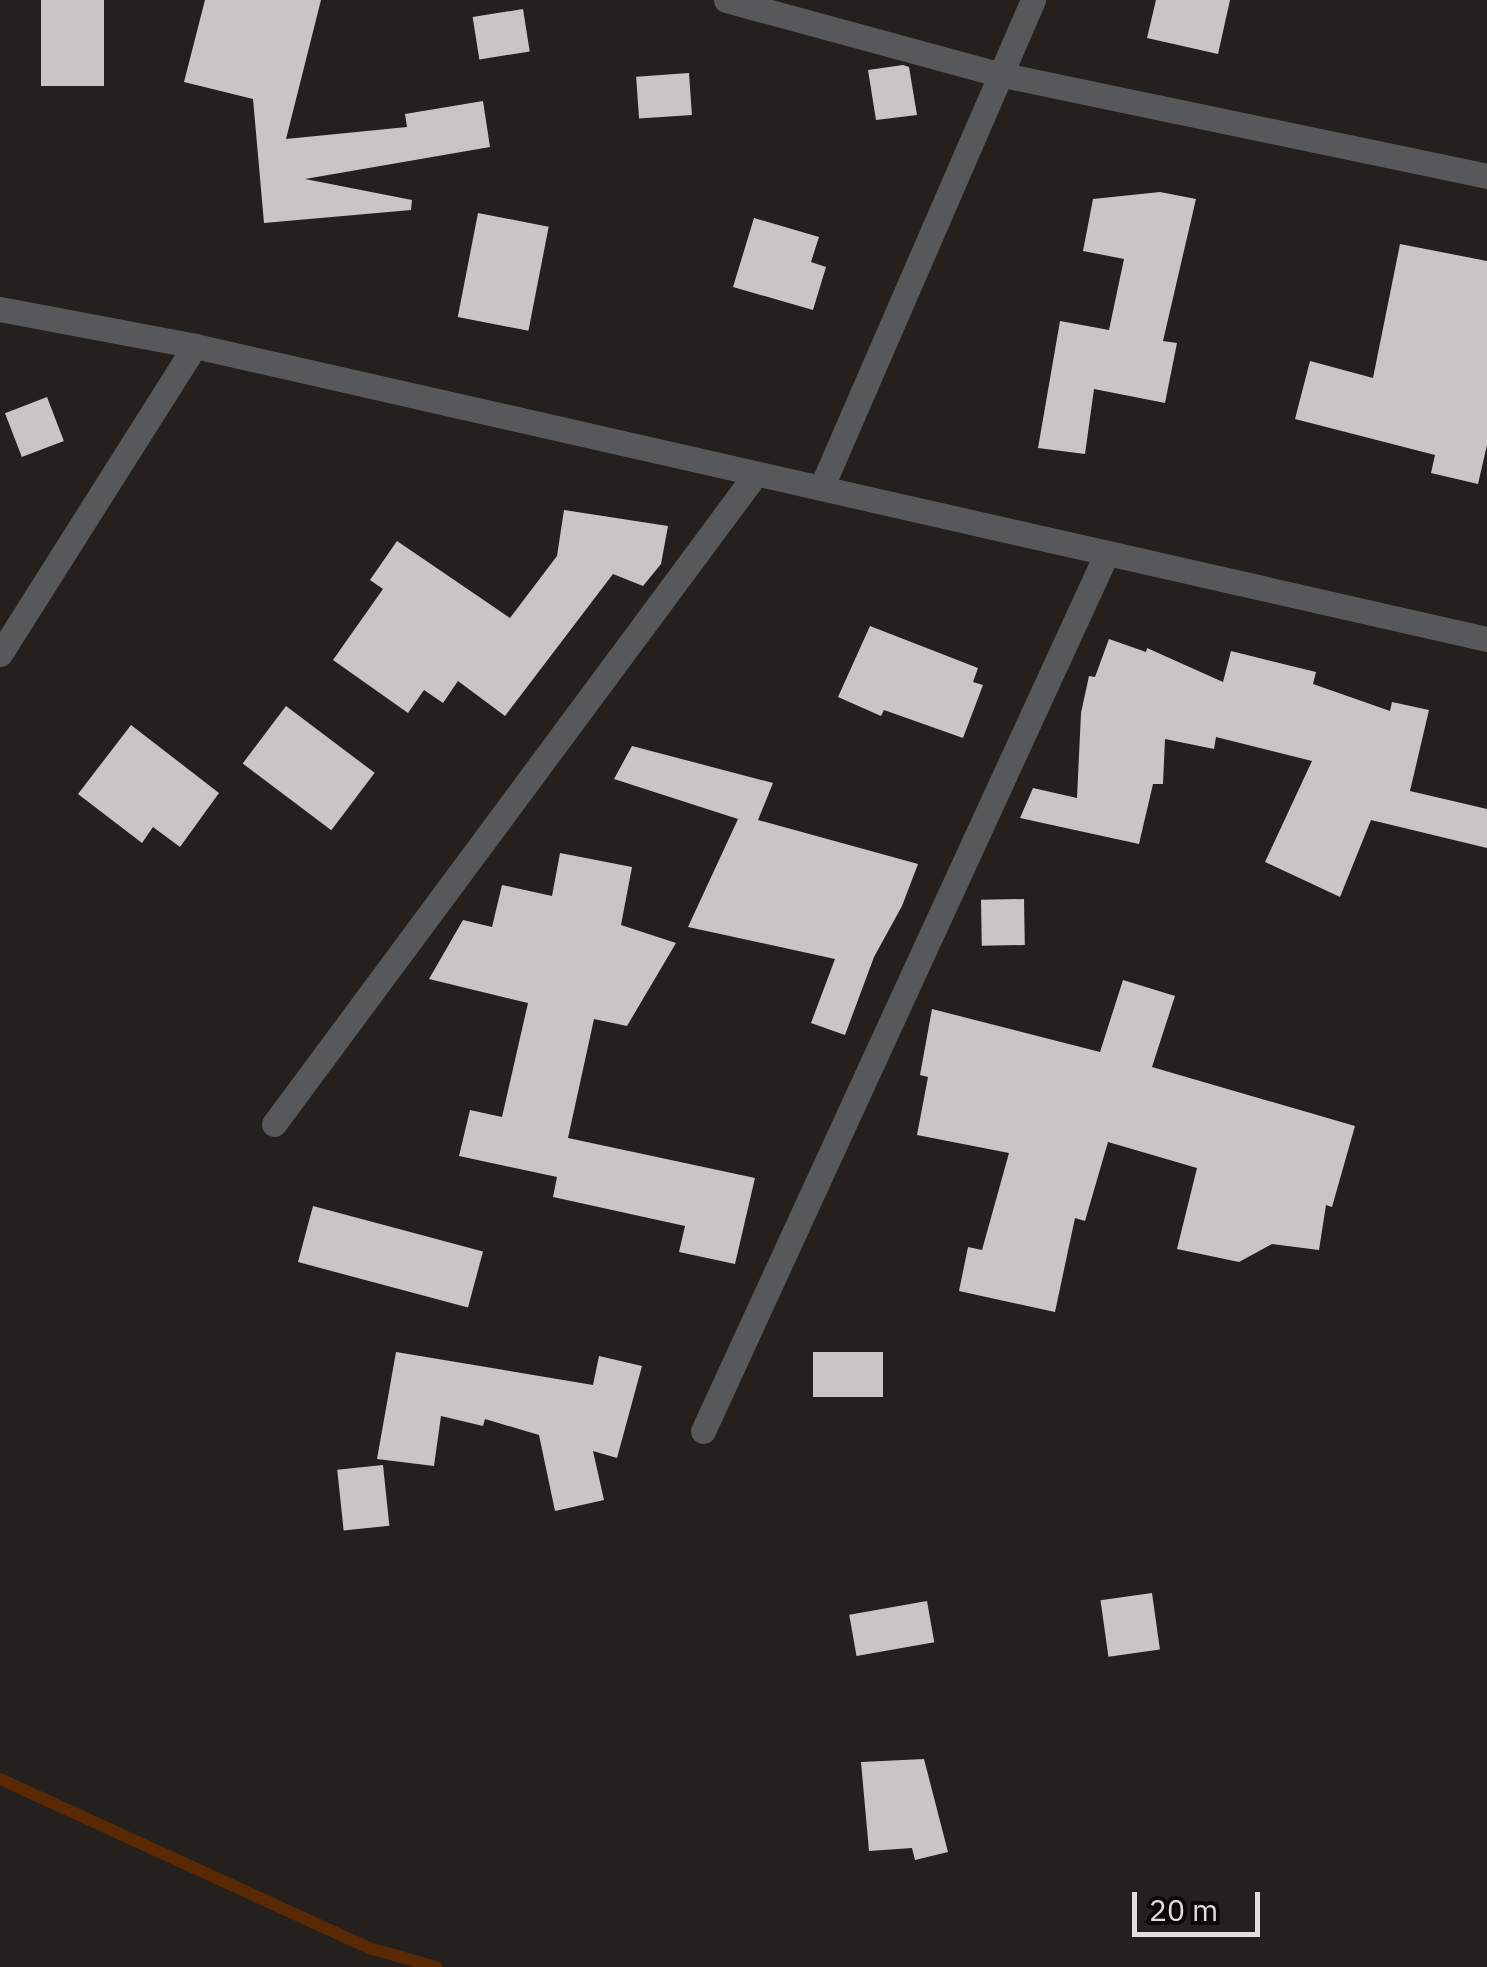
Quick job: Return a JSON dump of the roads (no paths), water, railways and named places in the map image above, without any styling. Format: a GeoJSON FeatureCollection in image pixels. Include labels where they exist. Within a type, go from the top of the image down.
{"type":"FeatureCollection","features":[{"type":"Feature","properties":{"kind":"street"},"geometry":{"type":"LineString","coordinates":[[726,0],[998,74],[1487,176]]}},
{"type":"Feature","properties":{"kind":"street"},"geometry":{"type":"LineString","coordinates":[[822,486],[1032,0]]}},
{"type":"Feature","properties":{"kind":"street"},"geometry":{"type":"LineString","coordinates":[[0,309],[195,346],[1487,640]]}},
{"type":"Feature","properties":{"kind":"street"},"geometry":{"type":"LineString","coordinates":[[0,654],[195,346]]}},
{"type":"Feature","properties":{"kind":"street"},"geometry":{"type":"LineString","coordinates":[[274,1124],[755,474]]}},
{"type":"Feature","properties":{"kind":"street"},"geometry":{"type":"LineString","coordinates":[[703,1432],[1106,555]]}},
{"type":"Feature","properties":{"kind":"waterway"},"geometry":{"type":"LineString","coordinates":[[0,1779],[369,1948],[436,1967]]}}]}
